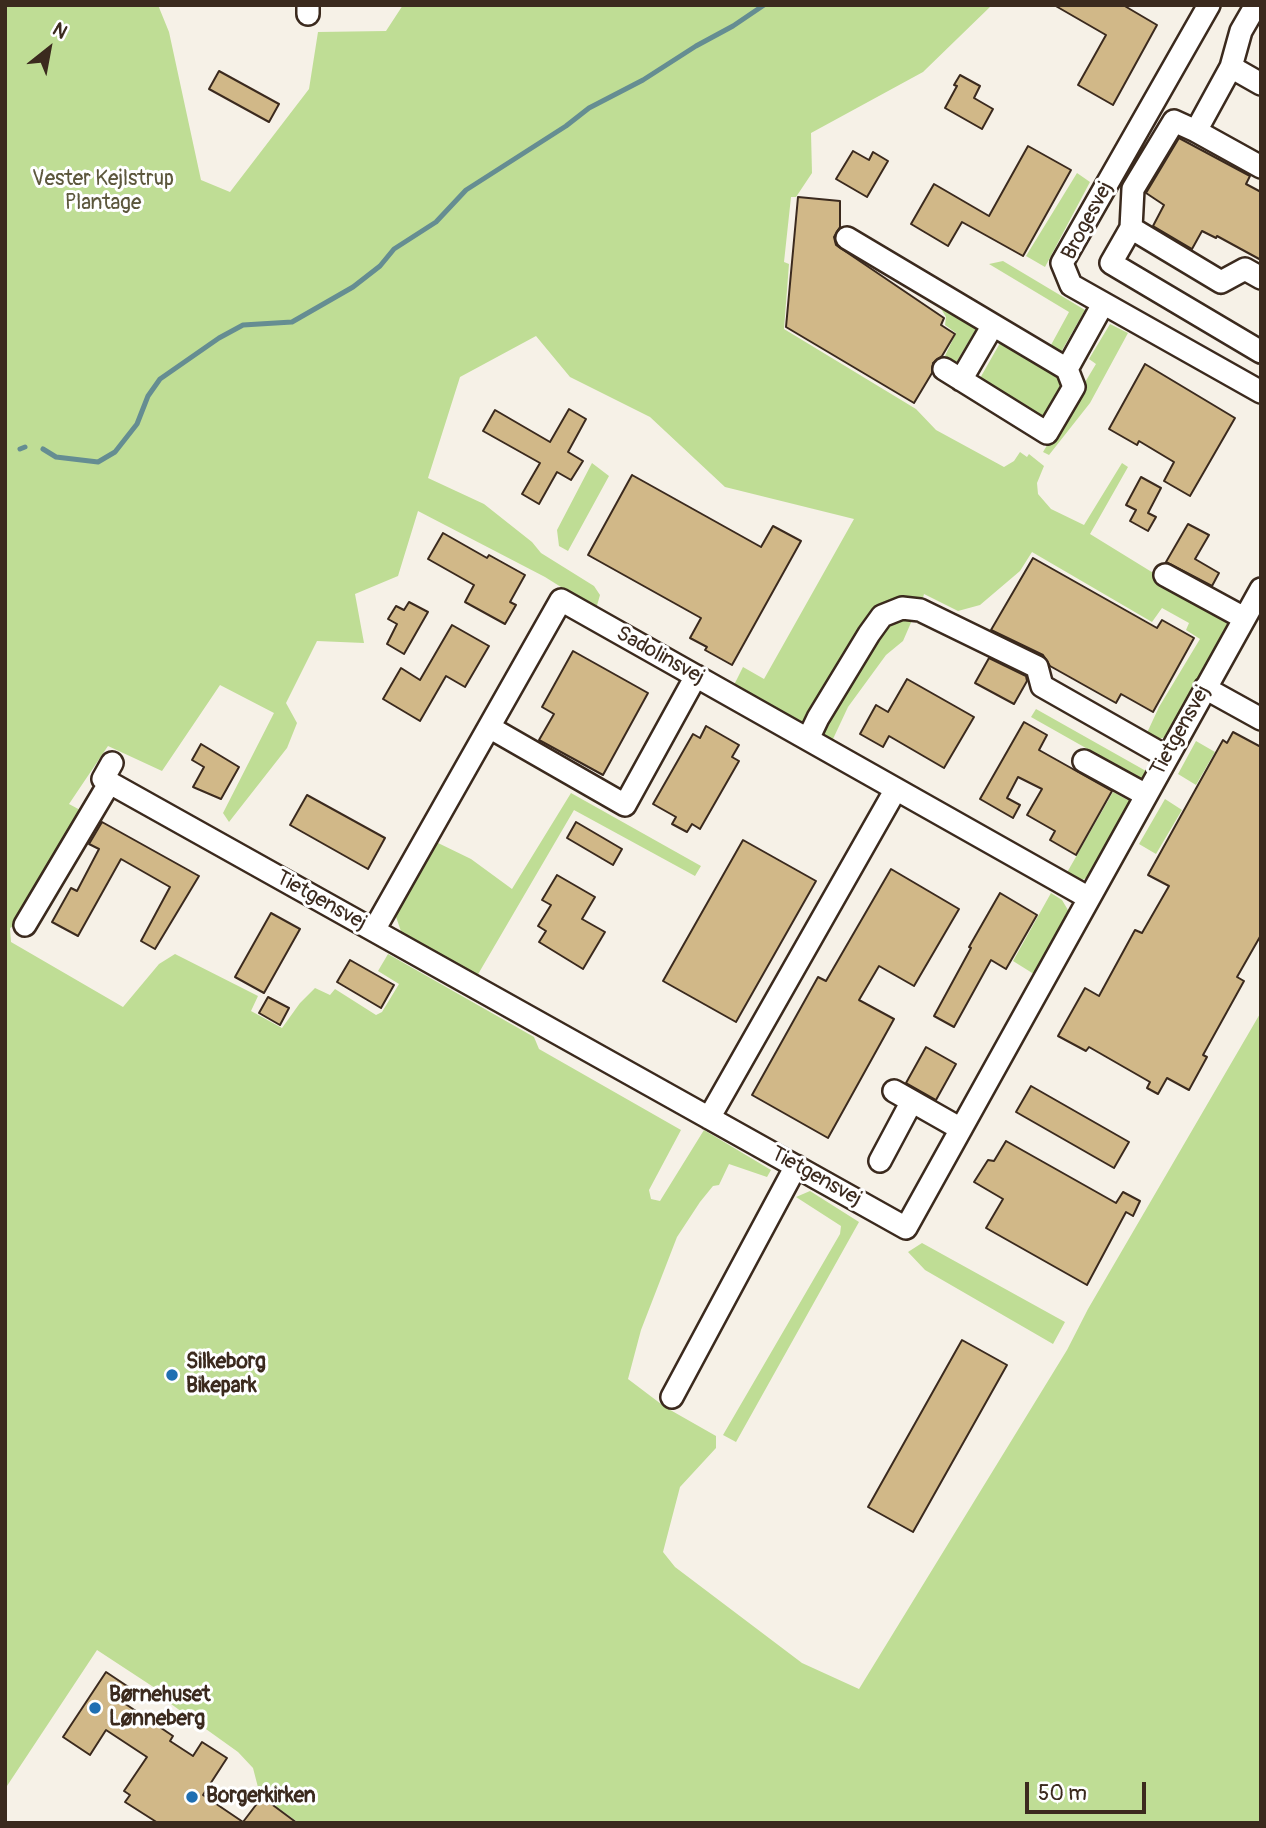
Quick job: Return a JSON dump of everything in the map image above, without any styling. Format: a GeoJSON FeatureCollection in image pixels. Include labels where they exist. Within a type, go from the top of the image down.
{"type":"FeatureCollection","features":[{"type":"Feature","properties":{"kind":"street","name":"Brogesvej"},"geometry":{"type":"LineString","coordinates":[[1209,5],[1062,263],[1071,285],[1261,391]]}},
{"type":"Feature","properties":{"kind":"street"},"geometry":{"type":"LineString","coordinates":[[1196,131],[1231,67],[1241,31],[1256,5]]}},
{"type":"Feature","properties":{"kind":"street"},"geometry":{"type":"LineString","coordinates":[[1231,67],[1261,83]]}},
{"type":"Feature","properties":{"kind":"street"},"geometry":{"type":"LineString","coordinates":[[1261,167],[1174,121],[1133,189],[1131,228],[1111,263],[1261,352]]}},
{"type":"Feature","properties":{"kind":"street"},"geometry":{"type":"LineString","coordinates":[[1131,228],[1221,282],[1245,269],[1261,278]]}},
{"type":"Feature","properties":{"kind":"street"},"geometry":{"type":"LineString","coordinates":[[848,237],[1067,369],[1074,387],[1047,433],[953,375],[993,325]]}},
{"type":"Feature","properties":{"kind":"street"},"geometry":{"type":"LineString","coordinates":[[1067,369],[1103,304]]}},
{"type":"Feature","properties":{"kind":"street"},"geometry":{"type":"LineString","coordinates":[[1165,575],[1244,618]]}},
{"type":"Feature","properties":{"kind":"street","name":"Tietgensvej"},"geometry":{"type":"LineString","coordinates":[[25,925],[111,773],[374,930],[906,1228],[1261,589]]}},
{"type":"Feature","properties":{"kind":"street","name":"Sadolinsvej"},"geometry":{"type":"LineString","coordinates":[[374,930],[561,600],[1089,898]]}},
{"type":"Feature","properties":{"kind":"street"},"geometry":{"type":"LineString","coordinates":[[808,739],[869,634],[882,616],[902,608],[920,610],[1037,667],[1042,686],[1167,757]]}},
{"type":"Feature","properties":{"kind":"street"},"geometry":{"type":"LineString","coordinates":[[489,727],[625,805],[696,676]]}},
{"type":"Feature","properties":{"kind":"street"},"geometry":{"type":"LineString","coordinates":[[1205,688],[1261,719]]}},
{"type":"Feature","properties":{"kind":"street"},"geometry":{"type":"LineString","coordinates":[[1084,761],[1146,795]]}},
{"type":"Feature","properties":{"kind":"street"},"geometry":{"type":"LineString","coordinates":[[709,1118],[896,789]]}},
{"type":"Feature","properties":{"kind":"street"},"geometry":{"type":"LineString","coordinates":[[880,1161],[903,1096],[961,1129]]}},
{"type":"Feature","properties":{"kind":"street"},"geometry":{"type":"LineString","coordinates":[[672,1397],[796,1167]]}},
{"type":"Feature","properties":{"kind":"green space","name":"Vester Kejlstrup Plantage"},"geometry":{"type":"Polygon","coordinates":[[[5,5],[158,5],[169,32],[201,180],[230,192],[309,89],[318,32],[386,31],[403,5],[992,5],[923,72],[811,133],[812,173],[796,197],[791,197],[784,262],[789,264],[784,329],[916,409],[936,430],[1004,467],[1014,461],[1020,452],[1027,457],[1029,454],[1044,466],[1037,483],[1038,494],[1051,509],[1084,525],[1122,463],[1128,467],[1090,534],[1155,574],[1155,579],[1233,625],[1167,737],[1157,739],[1146,735],[1159,707],[1200,639],[1186,630],[1189,623],[1162,608],[1152,622],[1032,552],[1020,571],[980,605],[958,611],[924,594],[921,605],[906,602],[807,728],[732,689],[743,667],[764,679],[854,519],[725,487],[650,417],[570,377],[536,336],[460,377],[428,478],[484,504],[532,542],[541,553],[594,586],[600,595],[596,609],[545,577],[418,511],[398,576],[355,594],[364,643],[317,641],[286,703],[297,723],[287,748],[229,822],[223,813],[274,713],[220,685],[162,771],[108,746],[69,804],[82,811],[21,922],[10,928],[11,942],[123,1007],[159,964],[175,954],[258,996],[251,1011],[282,1028],[315,988],[330,995],[335,989],[376,1015],[382,1012],[399,984],[378,971],[388,954],[534,1037],[539,1049],[681,1130],[649,1190],[651,1199],[660,1201],[704,1130],[771,1170],[767,1177],[729,1164],[719,1185],[713,1186],[700,1202],[677,1237],[641,1330],[628,1379],[665,1407],[716,1436],[716,1448],[680,1487],[663,1552],[675,1567],[802,1663],[859,1689],[1067,1350],[1088,1309],[1261,1012],[1261,1823],[299,1823],[260,1795],[253,1768],[238,1752],[171,1704],[158,1690],[97,1650],[5,1789],[5,5]]]}},
{"type":"Feature","properties":{"kind":"green space"},"geometry":{"type":"Polygon","coordinates":[[[1077,173],[1090,182],[1045,267],[1026,256],[1077,173]]]}},
{"type":"Feature","properties":{"kind":"green space"},"geometry":{"type":"Polygon","coordinates":[[[1003,261],[1085,310],[1061,352],[1051,345],[1069,312],[989,264],[1003,261]]]}},
{"type":"Feature","properties":{"kind":"green space"},"geometry":{"type":"Polygon","coordinates":[[[937,302],[976,329],[954,366],[944,358],[956,333],[945,325],[946,317],[937,302]]]}},
{"type":"Feature","properties":{"kind":"green space"},"geometry":{"type":"Polygon","coordinates":[[[1110,324],[1128,333],[1090,403],[1049,455],[1043,452],[1096,364],[1089,359],[1110,324]]]}},
{"type":"Feature","properties":{"kind":"green space"},"geometry":{"type":"Polygon","coordinates":[[[1000,343],[1067,382],[1046,419],[979,380],[1000,343]]]}},
{"type":"Feature","properties":{"kind":"green space"},"geometry":{"type":"Polygon","coordinates":[[[592,463],[609,476],[568,551],[559,546],[557,530],[592,463]]]}},
{"type":"Feature","properties":{"kind":"green space"},"geometry":{"type":"Polygon","coordinates":[[[903,616],[913,618],[903,641],[886,655],[848,707],[833,739],[845,746],[840,751],[821,735],[873,632],[903,616]]]}},
{"type":"Feature","properties":{"kind":"green space"},"geometry":{"type":"Polygon","coordinates":[[[1036,709],[1146,771],[1149,767],[1153,770],[1146,782],[1031,717],[1036,709]]]}},
{"type":"Feature","properties":{"kind":"green space"},"geometry":{"type":"Polygon","coordinates":[[[1196,741],[1215,752],[1196,785],[1178,774],[1196,741]]]}},
{"type":"Feature","properties":{"kind":"green space"},"geometry":{"type":"Polygon","coordinates":[[[1113,792],[1135,804],[1098,870],[1081,881],[1065,876],[1113,792]]]}},
{"type":"Feature","properties":{"kind":"green space"},"geometry":{"type":"Polygon","coordinates":[[[571,793],[701,866],[695,876],[574,810],[477,976],[403,937],[395,914],[436,842],[471,859],[512,889],[571,793]]]}},
{"type":"Feature","properties":{"kind":"green space"},"geometry":{"type":"Polygon","coordinates":[[[1165,799],[1182,810],[1156,854],[1139,844],[1165,799]]]}},
{"type":"Feature","properties":{"kind":"green space"},"geometry":{"type":"Polygon","coordinates":[[[1051,893],[1062,900],[1071,915],[1037,976],[1013,961],[1051,893]]]}},
{"type":"Feature","properties":{"kind":"green space"},"geometry":{"type":"Polygon","coordinates":[[[810,1191],[859,1222],[736,1442],[723,1435],[840,1234],[841,1226],[796,1197],[810,1191]]]}},
{"type":"Feature","properties":{"kind":"green space"},"geometry":{"type":"Polygon","coordinates":[[[922,1243],[1065,1322],[1053,1344],[925,1270],[908,1252],[922,1243]]]}},
{"type":"Feature","properties":{"kind":"building"},"geometry":{"type":"Polygon","coordinates":[[[1054,5],[1123,5],[1157,25],[1113,105],[1078,85],[1106,35],[1054,5]]]}},
{"type":"Feature","properties":{"kind":"building"},"geometry":{"type":"Polygon","coordinates":[[[219,71],[279,104],[269,122],[209,89],[219,71]]]}},
{"type":"Feature","properties":{"kind":"building"},"geometry":{"type":"Polygon","coordinates":[[[960,75],[980,86],[974,98],[993,109],[982,129],[945,108],[960,75]]]}},
{"type":"Feature","properties":{"kind":"building"},"geometry":{"type":"Polygon","coordinates":[[[1179,138],[1250,176],[1246,184],[1261,192],[1261,260],[1217,236],[1216,238],[1202,231],[1192,249],[1153,226],[1164,205],[1146,193],[1179,138]]]}},
{"type":"Feature","properties":{"kind":"building"},"geometry":{"type":"Polygon","coordinates":[[[1028,146],[1071,170],[1023,256],[962,222],[948,246],[911,224],[934,184],[989,216],[1028,146]]]}},
{"type":"Feature","properties":{"kind":"building"},"geometry":{"type":"Polygon","coordinates":[[[853,151],[869,160],[873,152],[888,161],[867,197],[836,179],[853,151]]]}},
{"type":"Feature","properties":{"kind":"building"},"geometry":{"type":"Polygon","coordinates":[[[798,197],[840,201],[840,227],[834,237],[836,245],[944,318],[941,325],[955,334],[942,356],[933,363],[932,373],[914,403],[786,327],[798,197]]]}},
{"type":"Feature","properties":{"kind":"building"},"geometry":{"type":"Polygon","coordinates":[[[1145,364],[1235,418],[1190,496],[1164,481],[1174,462],[1139,441],[1137,445],[1109,429],[1145,364]]]}},
{"type":"Feature","properties":{"kind":"building"},"geometry":{"type":"Polygon","coordinates":[[[569,409],[586,419],[568,452],[583,461],[571,480],[557,472],[539,504],[522,494],[540,463],[483,431],[495,410],[550,442],[569,409]]]}},
{"type":"Feature","properties":{"kind":"building"},"geometry":{"type":"Polygon","coordinates":[[[632,475],[761,547],[773,526],[801,541],[732,665],[690,638],[701,618],[588,555],[632,475]]]}},
{"type":"Feature","properties":{"kind":"building"},"geometry":{"type":"Polygon","coordinates":[[[1141,477],[1161,488],[1148,513],[1156,517],[1148,531],[1130,521],[1136,510],[1126,505],[1141,477]]]}},
{"type":"Feature","properties":{"kind":"building"},"geometry":{"type":"Polygon","coordinates":[[[1188,524],[1209,535],[1195,559],[1219,573],[1212,586],[1166,562],[1188,524]]]}},
{"type":"Feature","properties":{"kind":"building"},"geometry":{"type":"Polygon","coordinates":[[[443,533],[487,558],[489,555],[525,575],[510,602],[516,605],[505,624],[465,602],[474,585],[428,559],[443,533]]]}},
{"type":"Feature","properties":{"kind":"building"},"geometry":{"type":"Polygon","coordinates":[[[1033,558],[1157,628],[1162,620],[1194,638],[1153,712],[1121,694],[1116,703],[1050,666],[1043,655],[991,630],[1033,558]]]}},
{"type":"Feature","properties":{"kind":"building"},"geometry":{"type":"Polygon","coordinates":[[[409,602],[428,612],[404,654],[387,644],[397,624],[388,619],[396,606],[404,610],[409,602]]]}},
{"type":"Feature","properties":{"kind":"building"},"geometry":{"type":"Polygon","coordinates":[[[452,625],[489,646],[465,687],[446,676],[420,721],[383,699],[401,668],[420,680],[452,625]]]}},
{"type":"Feature","properties":{"kind":"building"},"geometry":{"type":"Polygon","coordinates":[[[573,651],[648,693],[603,775],[539,740],[554,714],[542,707],[573,651]]]}},
{"type":"Feature","properties":{"kind":"building"},"geometry":{"type":"Polygon","coordinates":[[[989,658],[1026,676],[1027,681],[1014,704],[975,683],[989,658]]]}},
{"type":"Feature","properties":{"kind":"building"},"geometry":{"type":"Polygon","coordinates":[[[907,679],[974,717],[944,768],[889,736],[883,747],[860,734],[876,705],[888,712],[907,679]]]}},
{"type":"Feature","properties":{"kind":"building"},"geometry":{"type":"Polygon","coordinates":[[[1024,722],[1047,735],[1039,750],[1112,791],[1076,855],[1050,840],[1055,831],[1027,815],[1042,789],[1018,777],[1007,798],[1020,805],[1013,818],[980,799],[1024,722]]]}},
{"type":"Feature","properties":{"kind":"building"},"geometry":{"type":"Polygon","coordinates":[[[706,726],[739,745],[732,757],[739,761],[700,829],[692,824],[687,832],[672,824],[676,817],[653,804],[693,734],[700,738],[706,726]]]}},
{"type":"Feature","properties":{"kind":"building"},"geometry":{"type":"Polygon","coordinates":[[[1233,732],[1261,747],[1261,935],[1237,977],[1244,981],[1203,1055],[1207,1057],[1189,1090],[1167,1078],[1158,1094],[1147,1088],[1150,1082],[1089,1047],[1086,1051],[1058,1036],[1085,988],[1099,996],[1135,930],[1142,933],[1169,886],[1148,875],[1223,740],[1227,743],[1233,732]]]}},
{"type":"Feature","properties":{"kind":"building"},"geometry":{"type":"Polygon","coordinates":[[[201,744],[239,767],[221,799],[193,787],[204,767],[192,760],[201,744]]]}},
{"type":"Feature","properties":{"kind":"building"},"geometry":{"type":"Polygon","coordinates":[[[307,795],[385,838],[368,869],[290,825],[307,795]]]}},
{"type":"Feature","properties":{"kind":"building"},"geometry":{"type":"Polygon","coordinates":[[[102,822],[199,876],[155,949],[141,941],[170,887],[121,859],[78,936],[52,922],[71,888],[77,891],[99,849],[89,844],[102,822]]]}},
{"type":"Feature","properties":{"kind":"building"},"geometry":{"type":"Polygon","coordinates":[[[576,822],[622,849],[613,865],[567,838],[576,822]]]}},
{"type":"Feature","properties":{"kind":"building"},"geometry":{"type":"Polygon","coordinates":[[[743,840],[816,881],[736,1022],[663,981],[743,840]]]}},
{"type":"Feature","properties":{"kind":"building"},"geometry":{"type":"Polygon","coordinates":[[[891,869],[959,909],[914,986],[879,966],[859,1000],[894,1019],[828,1138],[752,1095],[818,977],[826,981],[891,869]]]}},
{"type":"Feature","properties":{"kind":"building"},"geometry":{"type":"Polygon","coordinates":[[[557,875],[595,897],[582,919],[605,932],[583,969],[539,942],[546,931],[538,926],[551,905],[542,900],[557,875]]]}},
{"type":"Feature","properties":{"kind":"building"},"geometry":{"type":"Polygon","coordinates":[[[1000,893],[1037,915],[1006,969],[991,960],[954,1027],[934,1016],[1000,893]]]}},
{"type":"Feature","properties":{"kind":"building"},"geometry":{"type":"Polygon","coordinates":[[[271,913],[300,929],[264,993],[235,977],[271,913]]]}},
{"type":"Feature","properties":{"kind":"building"},"geometry":{"type":"Polygon","coordinates":[[[350,960],[394,985],[381,1008],[337,982],[350,960]]]}},
{"type":"Feature","properties":{"kind":"building"},"geometry":{"type":"Polygon","coordinates":[[[268,997],[289,1008],[280,1025],[259,1013],[268,997]]]}},
{"type":"Feature","properties":{"kind":"building"},"geometry":{"type":"Polygon","coordinates":[[[926,1047],[956,1064],[936,1100],[906,1083],[926,1047]]]}},
{"type":"Feature","properties":{"kind":"building"},"geometry":{"type":"Polygon","coordinates":[[[1031,1086],[1129,1142],[1114,1168],[1016,1112],[1031,1086]]]}},
{"type":"Feature","properties":{"kind":"building"},"geometry":{"type":"Polygon","coordinates":[[[1006,1141],[1116,1203],[1123,1192],[1140,1201],[1133,1216],[1126,1212],[1087,1285],[986,1228],[1003,1199],[974,1182],[988,1160],[994,1161],[1006,1141]]]}},
{"type":"Feature","properties":{"kind":"building"},"geometry":{"type":"Polygon","coordinates":[[[962,1340],[1007,1365],[913,1532],[868,1507],[962,1340]]]}},
{"type":"Feature","properties":{"kind":"building"},"geometry":{"type":"Polygon","coordinates":[[[106,1672],[133,1690],[124,1703],[173,1736],[170,1741],[193,1756],[202,1742],[227,1758],[203,1795],[243,1822],[262,1797],[297,1823],[158,1823],[125,1802],[130,1795],[124,1791],[147,1757],[106,1730],[90,1755],[63,1737],[106,1672]]]}},
{"type":"Feature","properties":{"kind":"waterway"},"geometry":{"type":"LineString","coordinates":[[43,449],[56,457],[98,462],[115,452],[137,424],[148,396],[160,379],[219,338],[243,325],[292,322],[353,287],[380,266],[394,249],[436,222],[466,190],[566,126],[589,108],[643,80],[764,5]]}},
{"type":"Feature","properties":{"kind":"waterway"},"geometry":{"type":"LineString","coordinates":[[20,449],[25,447]]}},
{"type":"Feature","properties":{"kind":"place","name":"Silkeborg Bikepark"},"geometry":{"type":"Point","coordinates":[172,1375]}},
{"type":"Feature","properties":{"kind":"place","name":"Børnehuset Lønneberg"},"geometry":{"type":"Point","coordinates":[95,1708]}},
{"type":"Feature","properties":{"kind":"place","name":"Borgerkirken"},"geometry":{"type":"Point","coordinates":[192,1797]}}]}
